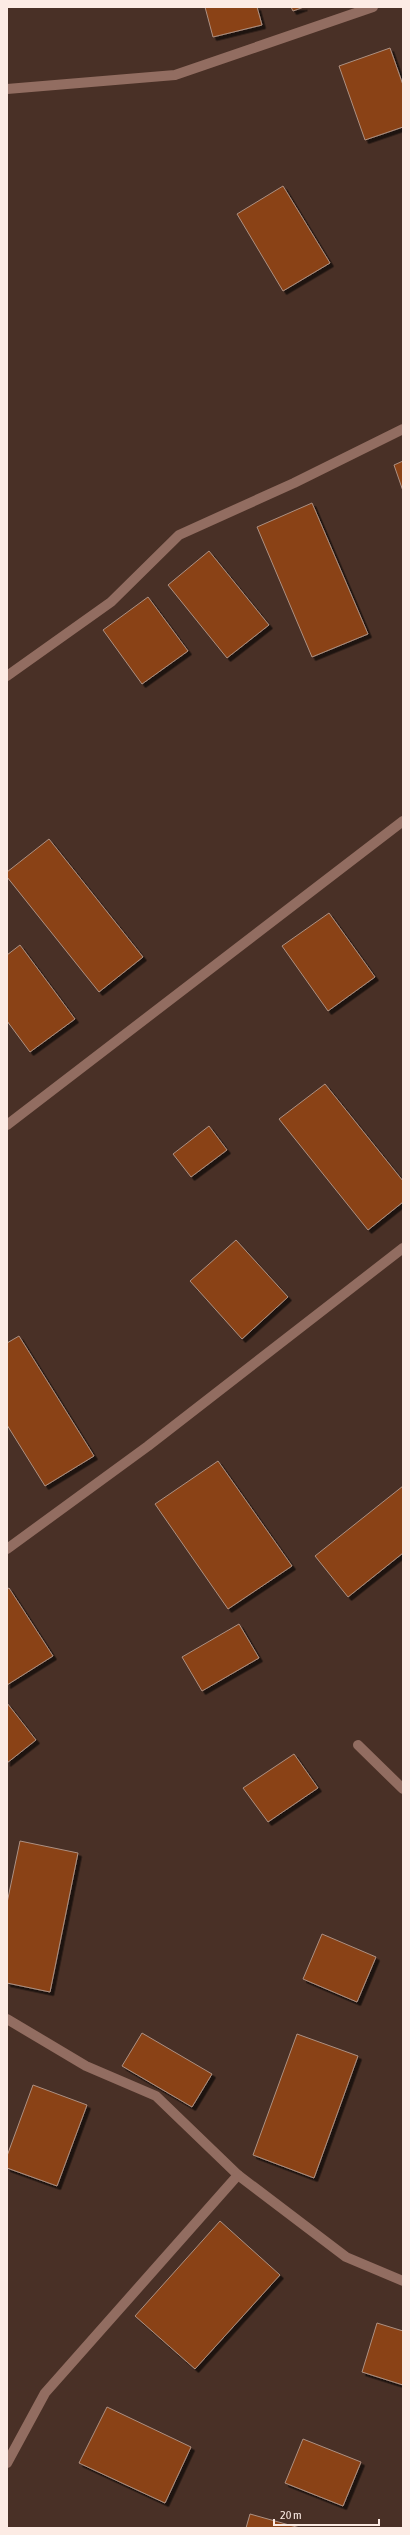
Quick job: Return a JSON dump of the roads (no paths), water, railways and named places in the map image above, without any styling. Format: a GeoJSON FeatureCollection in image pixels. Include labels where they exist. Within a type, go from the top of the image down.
{"type":"FeatureCollection","features":[{"type":"Feature","properties":{"kind":"street"},"geometry":{"type":"LineString","coordinates":[[7,89],[175,74],[373,7]]}},
{"type":"Feature","properties":{"kind":"street"},"geometry":{"type":"LineString","coordinates":[[7,676],[111,602],[178,535],[294,483],[403,429]]}},
{"type":"Feature","properties":{"kind":"street"},"geometry":{"type":"LineString","coordinates":[[7,1126],[403,821]]}},
{"type":"Feature","properties":{"kind":"street"},"geometry":{"type":"LineString","coordinates":[[7,1549],[148,1446],[403,1248]]}},
{"type":"Feature","properties":{"kind":"street"},"geometry":{"type":"LineString","coordinates":[[358,1745],[403,1789]]}},
{"type":"Feature","properties":{"kind":"street"},"geometry":{"type":"LineString","coordinates":[[7,2019],[86,2066],[156,2096],[238,2175],[346,2257],[403,2281]]}},
{"type":"Feature","properties":{"kind":"street"},"geometry":{"type":"LineString","coordinates":[[7,2463],[45,2393],[238,2175]]}}]}
